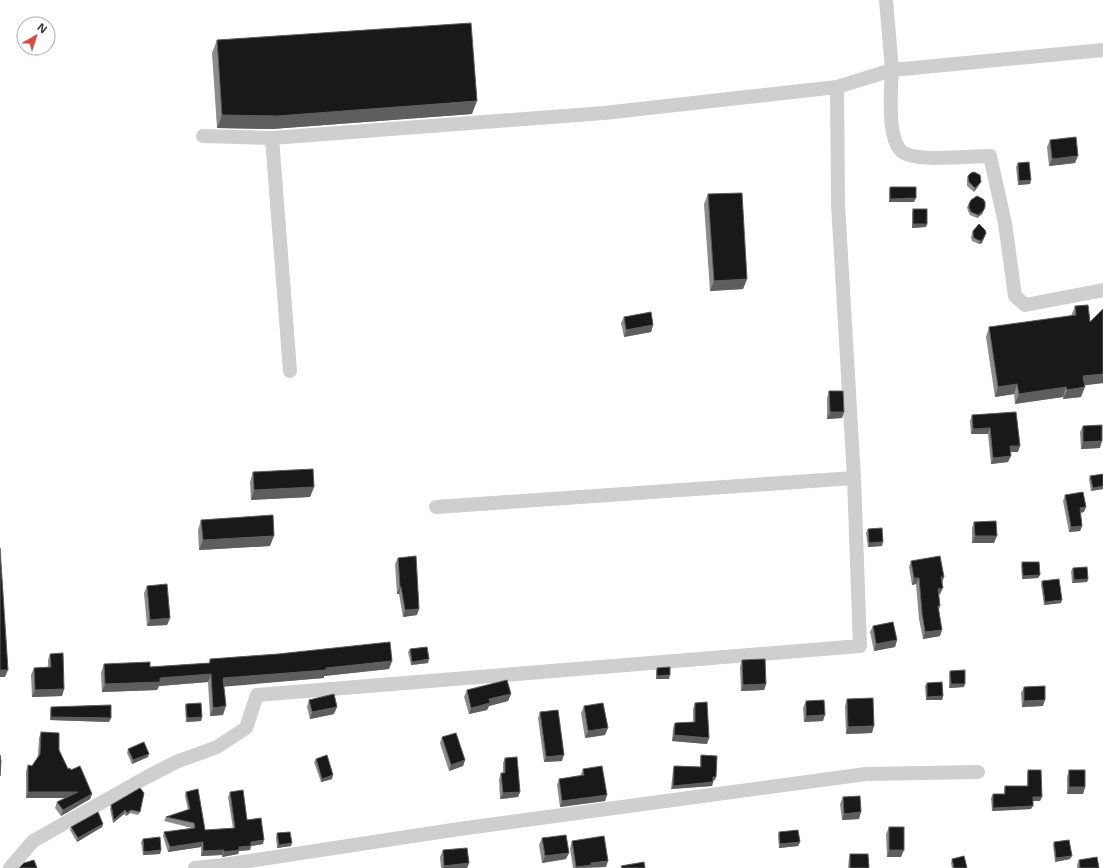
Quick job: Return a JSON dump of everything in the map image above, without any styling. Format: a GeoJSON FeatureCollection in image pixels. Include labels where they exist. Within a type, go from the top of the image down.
{"type":"FeatureCollection","features":[{"type":"Feature","properties":{"kind":"street"},"geometry":{"type":"LineString","coordinates":[[886,0],[892,70],[890,99],[891,128],[896,142],[903,153],[920,158],[990,156],[1005,223],[1015,296],[1025,305],[1103,290]]}},
{"type":"Feature","properties":{"kind":"street"},"geometry":{"type":"LineString","coordinates":[[203,136],[272,138],[604,113],[838,87],[892,70],[1103,50]]}},
{"type":"Feature","properties":{"kind":"street"},"geometry":{"type":"LineString","coordinates":[[10,868],[33,841],[147,776],[176,762],[217,747],[246,728],[257,695],[860,646],[854,478],[838,204],[838,87]]}},
{"type":"Feature","properties":{"kind":"street"},"geometry":{"type":"LineString","coordinates":[[272,138],[290,371]]}},
{"type":"Feature","properties":{"kind":"street"},"geometry":{"type":"LineString","coordinates":[[436,507],[854,478]]}},
{"type":"Feature","properties":{"kind":"street"},"geometry":{"type":"LineString","coordinates":[[195,868],[466,828],[866,774],[978,772]]}},
{"type":"Feature","properties":{"kind":"building"},"geometry":{"type":"Polygon","coordinates":[[[471,23],[477,101],[277,116],[222,115],[217,40],[471,23]]]}},
{"type":"Feature","properties":{"kind":"building"},"geometry":{"type":"Polygon","coordinates":[[[1076,137],[1078,156],[1052,159],[1050,140],[1076,137]]]}},
{"type":"Feature","properties":{"kind":"building"},"geometry":{"type":"Polygon","coordinates":[[[1029,162],[1031,180],[1019,181],[1018,163],[1029,162]]]}},
{"type":"Feature","properties":{"kind":"building"},"geometry":{"type":"Polygon","coordinates":[[[974,172],[980,175],[981,182],[975,188],[969,182],[968,176],[974,172]]]}},
{"type":"Feature","properties":{"kind":"building"},"geometry":{"type":"Polygon","coordinates":[[[890,187],[916,187],[916,198],[890,199],[890,187]]]}},
{"type":"Feature","properties":{"kind":"building"},"geometry":{"type":"Polygon","coordinates":[[[742,193],[747,279],[714,281],[708,194],[742,193]]]}},
{"type":"Feature","properties":{"kind":"building"},"geometry":{"type":"Polygon","coordinates":[[[977,196],[985,202],[983,211],[978,215],[971,212],[969,208],[971,200],[977,196]]]}},
{"type":"Feature","properties":{"kind":"building"},"geometry":{"type":"Polygon","coordinates":[[[913,209],[927,209],[927,224],[913,224],[913,209]]]}},
{"type":"Feature","properties":{"kind":"building"},"geometry":{"type":"Polygon","coordinates":[[[979,224],[986,233],[980,241],[974,238],[973,234],[973,231],[979,224]]]}},
{"type":"Feature","properties":{"kind":"building"},"geometry":{"type":"Polygon","coordinates":[[[1088,305],[1090,322],[1103,309],[1103,374],[1083,376],[1085,387],[1067,390],[1066,387],[1019,394],[1017,384],[998,387],[989,327],[1076,315],[1075,306],[1088,305]]]}},
{"type":"Feature","properties":{"kind":"building"},"geometry":{"type":"Polygon","coordinates":[[[651,312],[653,325],[626,330],[624,317],[651,312]]]}},
{"type":"Feature","properties":{"kind":"building"},"geometry":{"type":"Polygon","coordinates":[[[829,391],[843,391],[844,412],[830,412],[829,391]]]}},
{"type":"Feature","properties":{"kind":"building"},"geometry":{"type":"Polygon","coordinates":[[[1016,412],[1020,446],[1010,446],[1011,456],[993,458],[990,428],[973,429],[972,415],[1016,412]]]}},
{"type":"Feature","properties":{"kind":"building"},"geometry":{"type":"Polygon","coordinates":[[[1102,425],[1102,441],[1083,442],[1083,426],[1102,425]]]}},
{"type":"Feature","properties":{"kind":"building"},"geometry":{"type":"Polygon","coordinates":[[[313,469],[314,487],[254,490],[253,472],[313,469]]]}},
{"type":"Feature","properties":{"kind":"building"},"geometry":{"type":"Polygon","coordinates":[[[1103,474],[1103,486],[1093,488],[1090,476],[1103,474]]]}},
{"type":"Feature","properties":{"kind":"building"},"geometry":{"type":"Polygon","coordinates":[[[1083,492],[1086,507],[1080,508],[1082,526],[1071,527],[1065,495],[1083,492]]]}},
{"type":"Feature","properties":{"kind":"building"},"geometry":{"type":"Polygon","coordinates":[[[273,515],[274,536],[203,540],[201,520],[273,515]]]}},
{"type":"Feature","properties":{"kind":"building"},"geometry":{"type":"Polygon","coordinates":[[[996,521],[997,536],[975,536],[974,522],[996,521]]]}},
{"type":"Feature","properties":{"kind":"building"},"geometry":{"type":"Polygon","coordinates":[[[882,528],[883,542],[869,543],[868,529],[882,528]]]}},
{"type":"Feature","properties":{"kind":"building"},"geometry":{"type":"Polygon","coordinates":[[[0,548],[8,670],[0,670],[0,548]]]}},
{"type":"Feature","properties":{"kind":"building"},"geometry":{"type":"Polygon","coordinates":[[[416,556],[419,609],[405,610],[400,587],[398,558],[416,556]]]}},
{"type":"Feature","properties":{"kind":"building"},"geometry":{"type":"Polygon","coordinates":[[[940,556],[944,577],[941,577],[943,588],[938,589],[940,606],[938,606],[942,630],[925,632],[919,578],[914,578],[911,561],[940,556]]]}},
{"type":"Feature","properties":{"kind":"building"},"geometry":{"type":"Polygon","coordinates":[[[1022,562],[1039,562],[1040,575],[1023,576],[1022,562]]]}},
{"type":"Feature","properties":{"kind":"building"},"geometry":{"type":"Polygon","coordinates":[[[1087,567],[1088,579],[1074,580],[1073,568],[1087,567]]]}},
{"type":"Feature","properties":{"kind":"building"},"geometry":{"type":"Polygon","coordinates":[[[1059,579],[1062,600],[1045,602],[1042,581],[1059,579]]]}},
{"type":"Feature","properties":{"kind":"building"},"geometry":{"type":"Polygon","coordinates":[[[167,584],[170,618],[150,620],[147,586],[167,584]]]}},
{"type":"Feature","properties":{"kind":"building"},"geometry":{"type":"Polygon","coordinates":[[[893,622],[897,640],[876,644],[873,626],[893,622]]]}},
{"type":"Feature","properties":{"kind":"building"},"geometry":{"type":"Polygon","coordinates":[[[390,642],[392,661],[326,668],[326,670],[223,678],[226,706],[213,708],[211,674],[160,678],[160,682],[105,684],[104,664],[150,662],[150,667],[210,663],[210,659],[278,654],[390,642]]]}},
{"type":"Feature","properties":{"kind":"building"},"geometry":{"type":"Polygon","coordinates":[[[427,647],[429,659],[412,662],[410,649],[427,647]]]}},
{"type":"Feature","properties":{"kind":"building"},"geometry":{"type":"Polygon","coordinates":[[[63,653],[64,689],[35,690],[34,668],[51,667],[50,654],[63,653]]]}},
{"type":"Feature","properties":{"kind":"building"},"geometry":{"type":"Polygon","coordinates":[[[765,659],[766,684],[743,685],[742,660],[765,659]]]}},
{"type":"Feature","properties":{"kind":"building"},"geometry":{"type":"Polygon","coordinates":[[[670,667],[670,675],[657,676],[657,668],[670,667]]]}},
{"type":"Feature","properties":{"kind":"building"},"geometry":{"type":"Polygon","coordinates":[[[965,670],[965,684],[951,684],[950,671],[965,670]]]}},
{"type":"Feature","properties":{"kind":"building"},"geometry":{"type":"Polygon","coordinates":[[[507,680],[511,694],[489,699],[490,703],[471,708],[467,690],[507,680]]]}},
{"type":"Feature","properties":{"kind":"building"},"geometry":{"type":"Polygon","coordinates":[[[942,682],[943,696],[927,697],[927,683],[942,682]]]}},
{"type":"Feature","properties":{"kind":"building"},"geometry":{"type":"Polygon","coordinates":[[[1045,686],[1045,700],[1024,701],[1024,687],[1045,686]]]}},
{"type":"Feature","properties":{"kind":"building"},"geometry":{"type":"Polygon","coordinates":[[[334,694],[337,707],[312,712],[309,700],[334,694]]]}},
{"type":"Feature","properties":{"kind":"building"},"geometry":{"type":"Polygon","coordinates":[[[873,698],[874,726],[848,727],[847,699],[873,698]]]}},
{"type":"Feature","properties":{"kind":"building"},"geometry":{"type":"Polygon","coordinates":[[[824,700],[825,715],[806,716],[806,701],[824,700]]]}},
{"type":"Feature","properties":{"kind":"building"},"geometry":{"type":"Polygon","coordinates":[[[707,702],[709,738],[674,735],[675,723],[695,722],[695,703],[707,702]]]}},
{"type":"Feature","properties":{"kind":"building"},"geometry":{"type":"Polygon","coordinates":[[[201,703],[202,717],[187,718],[186,704],[201,703]]]}},
{"type":"Feature","properties":{"kind":"building"},"geometry":{"type":"Polygon","coordinates":[[[603,703],[608,728],[588,731],[584,706],[603,703]]]}},
{"type":"Feature","properties":{"kind":"building"},"geometry":{"type":"Polygon","coordinates":[[[111,705],[111,718],[51,717],[51,707],[111,705]]]}},
{"type":"Feature","properties":{"kind":"building"},"geometry":{"type":"Polygon","coordinates":[[[558,710],[564,755],[546,757],[540,712],[558,710]]]}},
{"type":"Feature","properties":{"kind":"building"},"geometry":{"type":"Polygon","coordinates":[[[41,732],[59,733],[59,750],[68,769],[70,768],[71,770],[80,766],[92,794],[63,810],[57,802],[78,792],[28,792],[28,765],[32,766],[40,754],[41,732]]]}},
{"type":"Feature","properties":{"kind":"building"},"geometry":{"type":"Polygon","coordinates":[[[456,733],[465,760],[451,765],[442,737],[456,733]]]}},
{"type":"Feature","properties":{"kind":"building"},"geometry":{"type":"Polygon","coordinates":[[[144,742],[149,754],[133,760],[128,749],[144,742]]]}},
{"type":"Feature","properties":{"kind":"building"},"geometry":{"type":"Polygon","coordinates":[[[0,755],[1,761],[0,776],[0,755]]]}},
{"type":"Feature","properties":{"kind":"building"},"geometry":{"type":"Polygon","coordinates":[[[327,755],[333,775],[322,779],[316,759],[327,755]]]}},
{"type":"Feature","properties":{"kind":"building"},"geometry":{"type":"Polygon","coordinates":[[[701,755],[717,756],[716,777],[713,777],[713,782],[673,786],[674,766],[701,767],[701,755]]]}},
{"type":"Feature","properties":{"kind":"building"},"geometry":{"type":"Polygon","coordinates":[[[517,757],[520,792],[503,793],[501,773],[505,773],[505,758],[517,757]]]}},
{"type":"Feature","properties":{"kind":"building"},"geometry":{"type":"Polygon","coordinates":[[[602,766],[607,795],[562,801],[559,779],[584,775],[583,769],[602,766]]]}},
{"type":"Feature","properties":{"kind":"building"},"geometry":{"type":"Polygon","coordinates":[[[1028,770],[1041,770],[1042,797],[1033,797],[1033,806],[993,808],[993,794],[1005,794],[1005,786],[1028,786],[1028,770]]]}},
{"type":"Feature","properties":{"kind":"building"},"geometry":{"type":"Polygon","coordinates":[[[1069,770],[1085,770],[1085,787],[1069,787],[1069,770]]]}},
{"type":"Feature","properties":{"kind":"building"},"geometry":{"type":"Polygon","coordinates":[[[140,788],[144,793],[140,812],[131,810],[127,813],[125,810],[114,820],[111,805],[140,788]]]}},
{"type":"Feature","properties":{"kind":"building"},"geometry":{"type":"Polygon","coordinates":[[[198,789],[205,830],[235,828],[230,792],[243,790],[247,820],[261,818],[264,840],[251,842],[251,846],[239,847],[239,850],[224,852],[224,850],[203,851],[203,842],[170,847],[164,832],[195,828],[194,823],[166,817],[190,809],[186,792],[198,789]]]}},
{"type":"Feature","properties":{"kind":"building"},"geometry":{"type":"Polygon","coordinates":[[[860,796],[861,812],[844,814],[843,797],[860,796]]]}},
{"type":"Feature","properties":{"kind":"building"},"geometry":{"type":"Polygon","coordinates":[[[98,812],[103,824],[78,838],[71,827],[98,812]]]}},
{"type":"Feature","properties":{"kind":"building"},"geometry":{"type":"Polygon","coordinates":[[[889,827],[904,827],[904,850],[889,850],[889,827]]]}},
{"type":"Feature","properties":{"kind":"building"},"geometry":{"type":"Polygon","coordinates":[[[798,830],[800,842],[780,844],[779,832],[798,830]]]}},
{"type":"Feature","properties":{"kind":"building"},"geometry":{"type":"Polygon","coordinates":[[[290,832],[292,843],[279,845],[277,833],[290,832]]]}},
{"type":"Feature","properties":{"kind":"building"},"geometry":{"type":"Polygon","coordinates":[[[566,835],[569,853],[545,856],[542,838],[566,835]]]}},
{"type":"Feature","properties":{"kind":"building"},"geometry":{"type":"Polygon","coordinates":[[[604,836],[608,861],[576,867],[572,841],[604,836]]]}},
{"type":"Feature","properties":{"kind":"building"},"geometry":{"type":"Polygon","coordinates":[[[160,837],[161,850],[144,852],[143,839],[160,837]]]}},
{"type":"Feature","properties":{"kind":"building"},"geometry":{"type":"Polygon","coordinates":[[[1069,840],[1072,856],[1056,858],[1054,842],[1069,840]]]}},
{"type":"Feature","properties":{"kind":"building"},"geometry":{"type":"Polygon","coordinates":[[[467,848],[469,863],[444,866],[443,850],[467,848]]]}},
{"type":"Feature","properties":{"kind":"building"},"geometry":{"type":"Polygon","coordinates":[[[850,854],[868,854],[869,868],[850,868],[850,854]]]}},
{"type":"Feature","properties":{"kind":"building"},"geometry":{"type":"Polygon","coordinates":[[[964,856],[967,868],[954,868],[952,859],[964,856]]]}},
{"type":"Feature","properties":{"kind":"building"},"geometry":{"type":"Polygon","coordinates":[[[1097,857],[1099,868],[1080,868],[1079,860],[1097,857]]]}},
{"type":"Feature","properties":{"kind":"building"},"geometry":{"type":"Polygon","coordinates":[[[34,860],[37,868],[19,868],[24,863],[34,860]]]}},
{"type":"Feature","properties":{"kind":"building"},"geometry":{"type":"Polygon","coordinates":[[[644,862],[645,868],[622,868],[621,866],[644,862]]]}}]}
